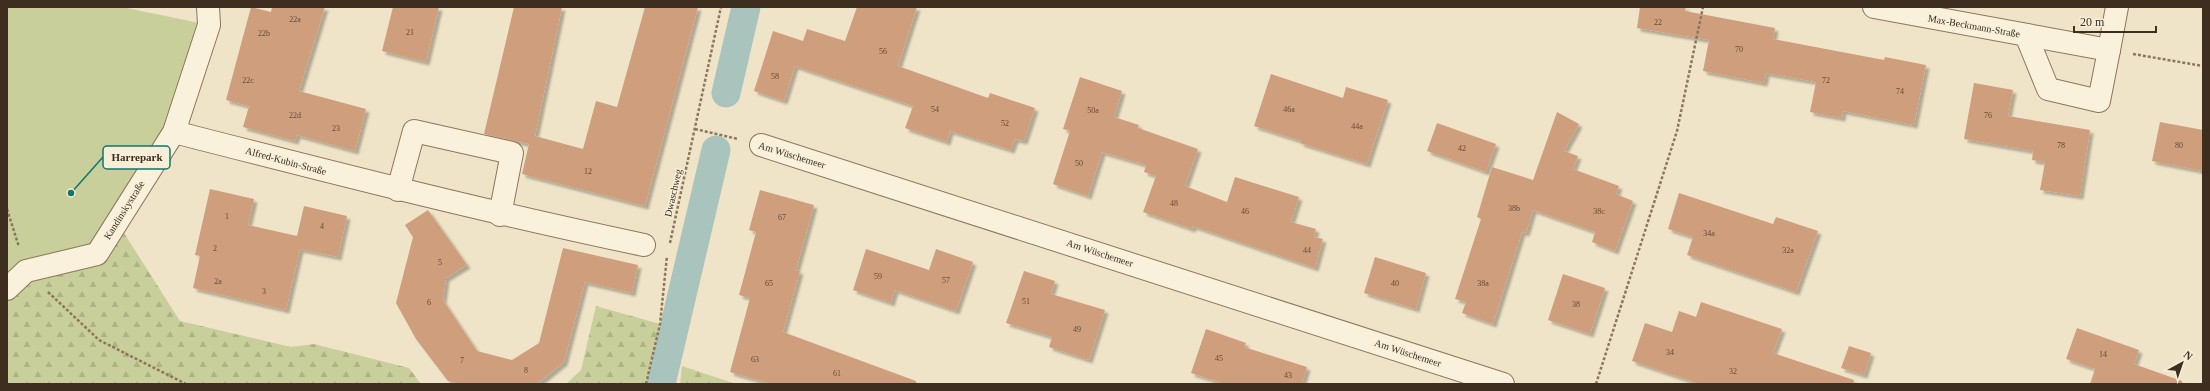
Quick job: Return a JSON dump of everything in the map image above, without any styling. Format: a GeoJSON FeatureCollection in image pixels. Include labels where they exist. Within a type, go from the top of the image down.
{"type":"FeatureCollection","features":[{"type":"Feature","properties":{"kind":"street","name":"Kandinskystraße"},"geometry":{"type":"LineString","coordinates":[[7,289],[26,271],[97,254],[174,132],[209,25],[208,7]]}},
{"type":"Feature","properties":{"kind":"street","name":"Max-Beckmann-Straße"},"geometry":{"type":"LineString","coordinates":[[1874,7],[2109,50]]}},
{"type":"Feature","properties":{"kind":"street","name":"Max-Beckmann-Straße"},"geometry":{"type":"LineString","coordinates":[[2026,35],[2048,90],[2099,101],[2117,7]]}},
{"type":"Feature","properties":{"kind":"street","name":"Alfred-Kubin-Straße"},"geometry":{"type":"LineString","coordinates":[[174,132],[500,215],[644,245]]}},
{"type":"Feature","properties":{"kind":"street"},"geometry":{"type":"LineString","coordinates":[[398,190],[414,132],[512,153],[500,215]]}},
{"type":"Feature","properties":{"kind":"street","name":"Am Wüschemeer"},"geometry":{"type":"LineString","coordinates":[[761,145],[1503,384]]}},
{"type":"Feature","properties":{"kind":"path","name":"Dwaschweg"},"geometry":{"type":"LineString","coordinates":[[670,244],[721,7]]}},
{"type":"Feature","properties":{"kind":"path"},"geometry":{"type":"LineString","coordinates":[[1596,384],[1677,131],[1703,7]]}},
{"type":"Feature","properties":{"kind":"path"},"geometry":{"type":"LineString","coordinates":[[2109,50],[2203,66]]}},
{"type":"Feature","properties":{"kind":"path","name":"Am Wüschemeer"},"geometry":{"type":"LineString","coordinates":[[695,129],[761,145]]}},
{"type":"Feature","properties":{"kind":"path"},"geometry":{"type":"LineString","coordinates":[[7,209],[26,271],[99,340],[186,384]]}},
{"type":"Feature","properties":{"kind":"path"},"geometry":{"type":"LineString","coordinates":[[646,384],[660,324],[668,252]]}},
{"type":"Feature","properties":{"kind":"green space"},"geometry":{"type":"Polygon","coordinates":[[[7,7],[122,7],[209,25],[174,132],[97,254],[26,271],[7,306],[7,7]]]}},
{"type":"Feature","properties":{"kind":"green space"},"geometry":{"type":"Polygon","coordinates":[[[117,222],[180,321],[291,347],[314,344],[409,368],[421,384],[7,384],[7,306],[26,271],[97,254],[117,222]]]}},
{"type":"Feature","properties":{"kind":"green space"},"geometry":{"type":"Polygon","coordinates":[[[596,306],[660,324],[646,384],[566,384],[581,370],[596,306]]]}},
{"type":"Feature","properties":{"kind":"green space"},"geometry":{"type":"Polygon","coordinates":[[[682,366],[736,384],[680,384],[682,366]]]}},
{"type":"Feature","properties":{"kind":"building"},"geometry":{"type":"Polygon","coordinates":[[[251,7],[271,12],[272,7],[325,7],[299,91],[366,109],[355,151],[297,135],[295,141],[243,127],[249,106],[226,100],[251,7]]]}},
{"type":"Feature","properties":{"kind":"building"},"geometry":{"type":"Polygon","coordinates":[[[393,7],[439,7],[426,62],[382,51],[393,7]]]}},
{"type":"Feature","properties":{"kind":"building"},"geometry":{"type":"Polygon","coordinates":[[[514,7],[562,7],[535,136],[583,149],[596,101],[617,107],[645,7],[698,7],[645,206],[522,174],[529,144],[484,134],[514,7]]]}},
{"type":"Feature","properties":{"kind":"building"},"geometry":{"type":"Polygon","coordinates":[[[857,7],[917,7],[898,66],[988,98],[990,93],[1035,108],[1024,141],[1015,139],[1011,150],[950,131],[947,142],[905,128],[913,106],[795,66],[784,101],[754,91],[773,31],[803,41],[807,29],[845,41],[857,7]]]}},
{"type":"Feature","properties":{"kind":"building"},"geometry":{"type":"Polygon","coordinates":[[[1640,7],[1686,7],[1685,11],[1775,28],[1773,39],[1884,60],[1885,57],[1926,65],[1914,125],[1843,111],[1842,118],[1810,112],[1816,82],[1766,73],[1764,83],[1703,71],[1709,40],[1637,28],[1640,7]]]}},
{"type":"Feature","properties":{"kind":"building"},"geometry":{"type":"Polygon","coordinates":[[[1271,74],[1343,98],[1346,87],[1388,100],[1367,164],[1300,143],[1301,141],[1254,126],[1271,74]]]}},
{"type":"Feature","properties":{"kind":"building"},"geometry":{"type":"Polygon","coordinates":[[[1080,77],[1122,91],[1114,117],[1139,125],[1138,128],[1198,149],[1185,186],[1227,202],[1235,177],[1299,197],[1291,222],[1316,229],[1314,237],[1323,239],[1315,268],[1193,226],[1192,229],[1143,212],[1156,176],[1144,172],[1146,165],[1102,152],[1088,196],[1053,184],[1070,131],[1063,129],[1080,77]]]}},
{"type":"Feature","properties":{"kind":"building"},"geometry":{"type":"Polygon","coordinates":[[[1974,83],[2013,90],[2008,116],[2090,130],[2080,196],[2040,190],[2045,162],[2032,160],[2033,151],[1964,139],[1974,83]]]}},
{"type":"Feature","properties":{"kind":"building"},"geometry":{"type":"Polygon","coordinates":[[[1557,112],[1579,124],[1564,151],[1578,156],[1573,169],[1619,186],[1616,194],[1633,201],[1615,251],[1592,242],[1595,232],[1533,210],[1526,233],[1522,232],[1493,324],[1462,313],[1466,302],[1455,299],[1481,219],[1477,217],[1492,167],[1533,180],[1557,112]]]}},
{"type":"Feature","properties":{"kind":"building"},"geometry":{"type":"Polygon","coordinates":[[[2160,122],[2203,130],[2203,171],[2152,161],[2160,122]]]}},
{"type":"Feature","properties":{"kind":"building"},"geometry":{"type":"Polygon","coordinates":[[[1437,123],[1496,144],[1486,172],[1427,151],[1437,123]]]}},
{"type":"Feature","properties":{"kind":"building"},"geometry":{"type":"Polygon","coordinates":[[[210,189],[254,199],[248,225],[297,236],[304,206],[347,216],[338,257],[300,249],[286,310],[193,288],[200,256],[195,255],[210,189]]]}},
{"type":"Feature","properties":{"kind":"building"},"geometry":{"type":"Polygon","coordinates":[[[760,190],[814,205],[796,270],[800,271],[783,332],[916,381],[916,384],[771,384],[730,372],[750,298],[739,295],[756,232],[749,230],[760,190]]]}},
{"type":"Feature","properties":{"kind":"building"},"geometry":{"type":"Polygon","coordinates":[[[1679,193],[1773,224],[1776,217],[1818,231],[1796,292],[1687,255],[1693,237],[1668,229],[1679,193]]]}},
{"type":"Feature","properties":{"kind":"building"},"geometry":{"type":"Polygon","coordinates":[[[428,210],[467,265],[446,278],[443,300],[477,351],[512,360],[539,343],[563,248],[638,265],[632,293],[585,282],[564,362],[537,384],[461,384],[448,381],[416,339],[396,303],[413,237],[405,225],[428,210]]]}},
{"type":"Feature","properties":{"kind":"building"},"geometry":{"type":"Polygon","coordinates":[[[866,249],[929,270],[936,249],[973,262],[956,311],[895,290],[891,303],[853,290],[866,249]]]}},
{"type":"Feature","properties":{"kind":"building"},"geometry":{"type":"Polygon","coordinates":[[[1375,257],[1426,273],[1416,309],[1364,293],[1375,257]]]}},
{"type":"Feature","properties":{"kind":"building"},"geometry":{"type":"Polygon","coordinates":[[[1024,271],[1055,281],[1051,294],[1105,310],[1089,360],[1049,347],[1052,337],[1006,323],[1024,271]]]}},
{"type":"Feature","properties":{"kind":"building"},"geometry":{"type":"Polygon","coordinates":[[[1563,274],[1605,288],[1590,334],[1548,320],[1563,274]]]}},
{"type":"Feature","properties":{"kind":"building"},"geometry":{"type":"Polygon","coordinates":[[[1701,302],[1782,329],[1773,353],[1854,380],[1853,384],[1700,384],[1632,361],[1645,323],[1672,332],[1679,311],[1696,317],[1701,302]]]}},
{"type":"Feature","properties":{"kind":"building"},"geometry":{"type":"Polygon","coordinates":[[[2077,328],[2139,350],[2134,364],[2182,381],[2182,384],[2090,384],[2095,369],[2066,359],[2077,328]]]}},
{"type":"Feature","properties":{"kind":"building"},"geometry":{"type":"Polygon","coordinates":[[[1206,329],[1246,343],[1244,347],[1307,367],[1302,384],[1225,384],[1191,373],[1206,329]]]}},
{"type":"Feature","properties":{"kind":"building"},"geometry":{"type":"Polygon","coordinates":[[[1849,346],[1871,353],[1864,375],[1841,368],[1849,346]]]}},
{"type":"Feature","properties":{"kind":"waterway"},"geometry":{"type":"LineString","coordinates":[[726,93],[746,7]]}},
{"type":"Feature","properties":{"kind":"waterway"},"geometry":{"type":"LineString","coordinates":[[661,384],[716,150]]}},
{"type":"Feature","properties":{"kind":"place","name":"Harrepark"},"geometry":{"type":"Point","coordinates":[71,193]}}]}
